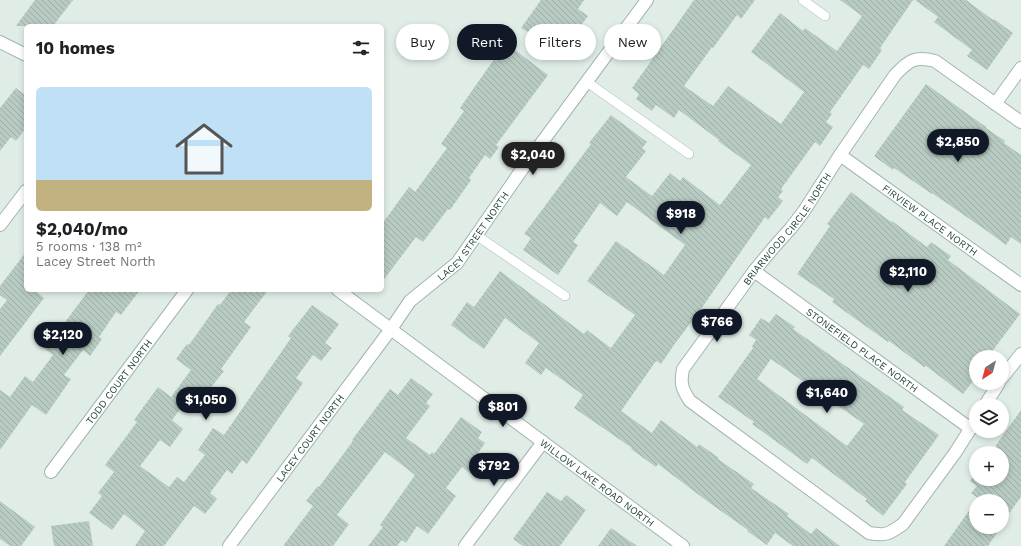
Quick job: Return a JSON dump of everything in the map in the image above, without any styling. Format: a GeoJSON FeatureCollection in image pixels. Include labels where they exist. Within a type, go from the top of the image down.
{"type":"FeatureCollection","features":[{"type":"Feature","properties":{"kind":"street","name":"LACEY STREET NORTH"},"geometry":{"type":"LineString","coordinates":[[391,329],[410,301],[457,263],[523,168],[647,0]]}},
{"type":"Feature","properties":{"kind":"street"},"geometry":{"type":"LineString","coordinates":[[0,42],[24,54]]}},
{"type":"Feature","properties":{"kind":"street","name":"BRIARWOOD CIRCLE NORTH"},"geometry":{"type":"LineString","coordinates":[[969,430],[955,453],[903,524],[887,534],[882,535],[869,533],[690,401],[683,391],[681,381],[683,369],[754,271],[804,211],[895,74],[903,66],[912,60],[924,58],[935,61],[1021,122]]}},
{"type":"Feature","properties":{"kind":"street"},"geometry":{"type":"LineString","coordinates":[[995,104],[1021,68]]}},
{"type":"Feature","properties":{"kind":"street","name":"FIRVIEW PLACE NORTH"},"geometry":{"type":"LineString","coordinates":[[840,155],[1021,285]]}},
{"type":"Feature","properties":{"kind":"street"},"geometry":{"type":"LineString","coordinates":[[0,225],[24,194]]}},
{"type":"Feature","properties":{"kind":"street","name":"STONEFIELD PLACE NORTH"},"geometry":{"type":"LineString","coordinates":[[754,271],[969,421]]}},
{"type":"Feature","properties":{"kind":"street","name":"TODD COURT NORTH"},"geometry":{"type":"LineString","coordinates":[[51,472],[185,292]]}},
{"type":"Feature","properties":{"kind":"street","name":"WILLOW LAKE ROAD NORTH"},"geometry":{"type":"LineString","coordinates":[[341,292],[683,546]]}},
{"type":"Feature","properties":{"kind":"street","name":"LACEY COURT NORTH"},"geometry":{"type":"LineString","coordinates":[[229,546],[391,329]]}},
{"type":"Feature","properties":{"kind":"street"},"geometry":{"type":"LineString","coordinates":[[1009,369],[1021,354]]}},
{"type":"Feature","properties":{"kind":"street"},"geometry":{"type":"LineString","coordinates":[[465,546],[543,442]]}},
{"type":"Feature","properties":{"kind":"lane"},"geometry":{"type":"LineString","coordinates":[[803,0],[825,16]]}},
{"type":"Feature","properties":{"kind":"lane"},"geometry":{"type":"LineString","coordinates":[[587,82],[689,154]]}},
{"type":"Feature","properties":{"kind":"lane"},"geometry":{"type":"LineString","coordinates":[[476,235],[565,296]]}},
{"type":"Feature","properties":{"kind":"building"},"geometry":{"type":"Polygon","coordinates":[[[35,0],[73,0],[55,24],[24,24],[24,26],[16,26],[35,0]]]}},
{"type":"Feature","properties":{"kind":"building"},"geometry":{"type":"Polygon","coordinates":[[[541,0],[584,0],[578,9],[588,16],[582,24],[525,24],[525,30],[521,28],[541,0]]]}},
{"type":"Feature","properties":{"kind":"building"},"geometry":{"type":"Polygon","coordinates":[[[694,0],[755,0],[741,19],[737,15],[684,86],[713,106],[728,86],[781,124],[804,92],[751,52],[780,13],[803,31],[805,28],[837,51],[862,16],[840,0],[913,0],[880,48],[882,50],[869,69],[863,65],[830,112],[832,114],[826,122],[833,127],[820,146],[815,142],[781,189],[783,191],[778,197],[783,201],[768,220],[765,217],[661,364],[656,361],[621,411],[652,433],[661,420],[697,447],[699,444],[754,484],[751,488],[789,514],[787,516],[811,534],[816,528],[840,546],[793,546],[775,533],[767,545],[658,464],[656,467],[631,449],[632,448],[574,408],[583,395],[546,368],[541,375],[525,363],[539,343],[505,318],[484,349],[451,325],[467,302],[474,307],[500,271],[584,334],[587,330],[611,348],[635,315],[587,281],[616,241],[664,275],[685,245],[627,202],[617,216],[600,203],[573,242],[578,245],[558,275],[523,250],[531,238],[524,234],[591,144],[589,143],[611,115],[647,142],[642,148],[646,151],[626,177],[652,196],[670,173],[680,181],[683,177],[720,205],[751,165],[679,110],[674,118],[656,105],[652,111],[636,99],[639,94],[632,88],[652,60],[661,60],[661,47],[694,0]]]}},
{"type":"Feature","properties":{"kind":"building"},"geometry":{"type":"Polygon","coordinates":[[[915,0],[966,0],[1013,33],[987,70],[967,56],[972,50],[934,22],[938,17],[915,0]]]}},
{"type":"Feature","properties":{"kind":"building"},"geometry":{"type":"Polygon","coordinates":[[[517,51],[525,57],[525,60],[528,60],[548,75],[496,145],[499,147],[490,159],[485,155],[469,178],[471,180],[450,210],[448,209],[423,242],[416,237],[384,279],[384,221],[409,187],[415,192],[447,148],[441,144],[464,111],[460,108],[494,60],[517,60],[517,51]]]}},
{"type":"Feature","properties":{"kind":"building"},"geometry":{"type":"Polygon","coordinates":[[[926,84],[1005,141],[1004,143],[1021,155],[1021,244],[1011,237],[1006,245],[932,193],[894,168],[893,170],[874,156],[926,84]]]}},
{"type":"Feature","properties":{"kind":"building"},"geometry":{"type":"Polygon","coordinates":[[[16,88],[24,94],[24,131],[16,141],[11,137],[0,151],[0,108],[16,88]]]}},
{"type":"Feature","properties":{"kind":"building"},"geometry":{"type":"Polygon","coordinates":[[[851,192],[927,247],[931,242],[951,256],[948,260],[1020,314],[993,350],[969,350],[969,386],[963,394],[926,366],[924,367],[832,302],[834,299],[797,274],[830,226],[827,224],[851,192]]]}},
{"type":"Feature","properties":{"kind":"building"},"geometry":{"type":"Polygon","coordinates":[[[24,255],[24,292],[36,292],[44,298],[0,356],[0,309],[7,300],[0,295],[0,286],[24,255]]]}},
{"type":"Feature","properties":{"kind":"building"},"geometry":{"type":"Polygon","coordinates":[[[88,292],[138,292],[121,315],[116,312],[99,337],[102,339],[90,356],[83,350],[64,375],[71,379],[46,415],[32,405],[0,450],[0,390],[10,397],[25,376],[33,382],[53,355],[45,349],[88,292]]]}},
{"type":"Feature","properties":{"kind":"building"},"geometry":{"type":"Polygon","coordinates":[[[230,292],[266,292],[244,322],[251,327],[221,369],[224,371],[205,395],[196,388],[172,420],[183,429],[170,447],[160,440],[140,466],[169,487],[177,477],[184,482],[205,455],[198,450],[213,428],[224,435],[291,338],[288,336],[312,305],[339,324],[325,343],[332,348],[321,361],[313,355],[296,378],[303,383],[247,464],[242,460],[232,474],[227,470],[210,493],[217,499],[205,514],[194,506],[164,546],[135,546],[145,531],[124,514],[112,530],[89,513],[102,496],[98,493],[114,472],[105,465],[137,422],[134,420],[158,387],[171,397],[191,370],[176,359],[187,344],[189,345],[218,304],[220,305],[230,292]]]}},
{"type":"Feature","properties":{"kind":"building"},"geometry":{"type":"Polygon","coordinates":[[[776,314],[795,327],[793,329],[904,407],[902,410],[939,435],[905,482],[907,484],[883,516],[865,501],[867,499],[812,458],[807,464],[752,424],[754,422],[718,397],[753,348],[752,346],[756,340],[749,335],[761,318],[769,323],[776,314]],[[771,359],[757,379],[847,446],[864,424],[771,359]]]}},
{"type":"Feature","properties":{"kind":"building"},"geometry":{"type":"Polygon","coordinates":[[[411,378],[433,394],[426,403],[430,406],[406,438],[430,455],[432,452],[434,454],[461,417],[482,432],[478,438],[485,443],[478,453],[484,457],[471,474],[462,467],[446,488],[456,496],[428,534],[417,526],[406,543],[402,540],[397,546],[368,546],[383,527],[380,525],[415,475],[385,452],[337,515],[349,524],[333,546],[283,546],[313,506],[306,501],[318,486],[319,487],[390,389],[398,395],[411,378]]]}},
{"type":"Feature","properties":{"kind":"building"},"geometry":{"type":"Polygon","coordinates":[[[1021,410],[1021,497],[1009,513],[1009,494],[971,493],[977,486],[1009,486],[1009,446],[996,445],[1001,438],[1009,438],[1009,427],[1021,410]]]}},
{"type":"Feature","properties":{"kind":"building"},"geometry":{"type":"Polygon","coordinates":[[[547,492],[561,501],[566,495],[586,510],[560,546],[523,546],[513,539],[547,492]]]}},
{"type":"Feature","properties":{"kind":"building"},"geometry":{"type":"Polygon","coordinates":[[[0,501],[35,527],[21,546],[10,546],[0,539],[0,501]]]}},
{"type":"Feature","properties":{"kind":"building"},"geometry":{"type":"Polygon","coordinates":[[[969,511],[969,534],[996,534],[988,546],[944,546],[969,511]]]}},
{"type":"Feature","properties":{"kind":"building"},"geometry":{"type":"Polygon","coordinates":[[[89,521],[93,546],[54,546],[51,526],[89,521]]]}},
{"type":"Feature","properties":{"kind":"building"},"geometry":{"type":"Polygon","coordinates":[[[611,528],[637,546],[598,546],[611,528]]]}}]}
